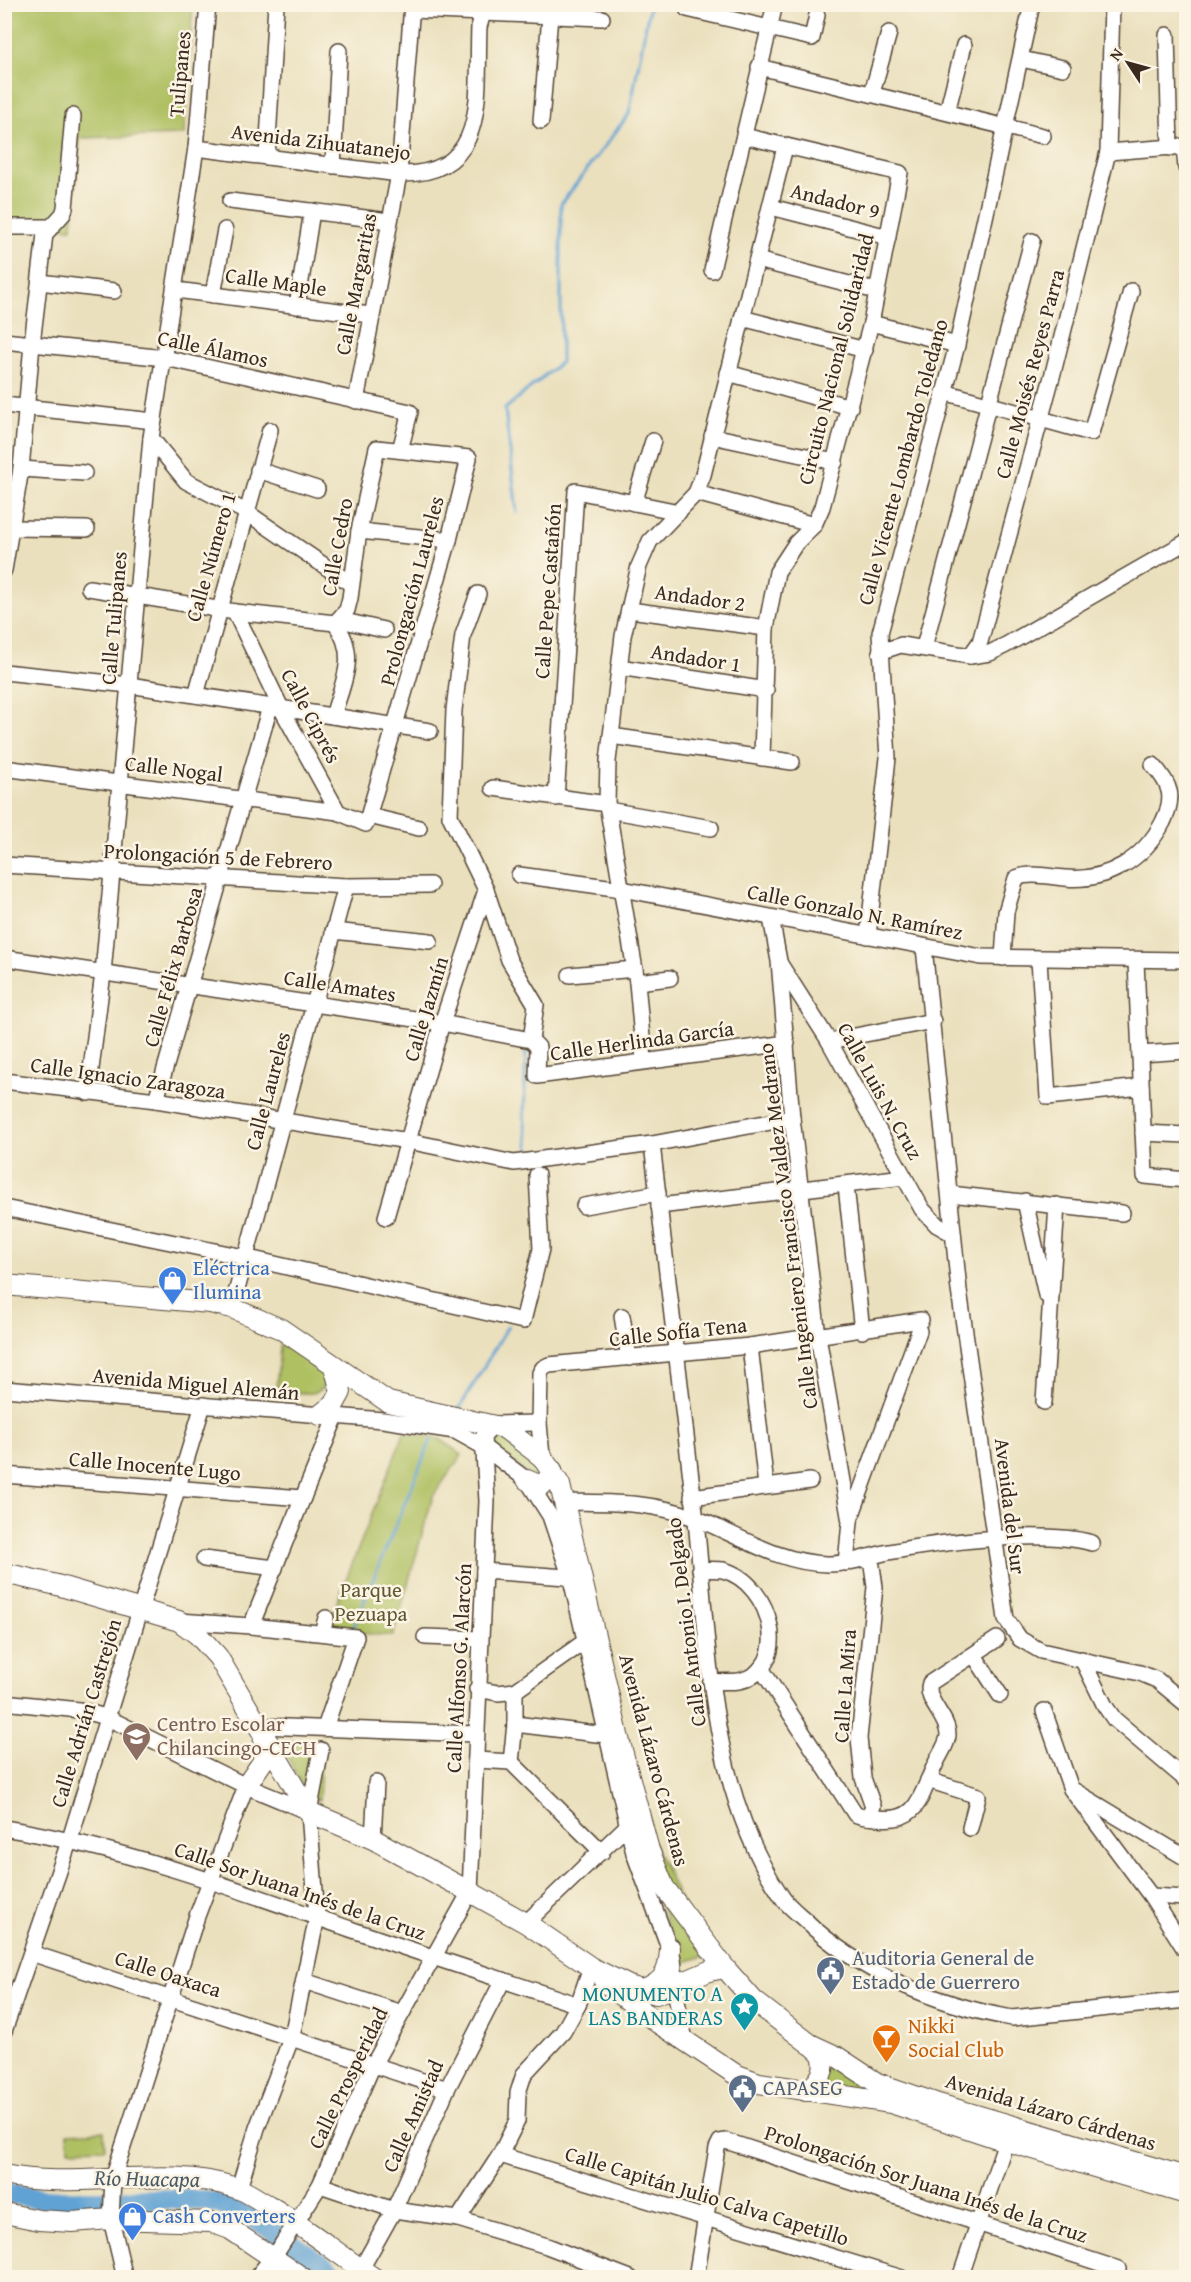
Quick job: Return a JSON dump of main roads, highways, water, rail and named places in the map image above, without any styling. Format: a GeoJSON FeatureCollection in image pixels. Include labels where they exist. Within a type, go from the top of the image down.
{"type":"FeatureCollection","features":[{"type":"Feature","properties":{"kind":"main road"},"geometry":{"type":"LineString","coordinates":[[4,1285],[210,1303],[232,1308],[281,1329],[334,1366],[386,1411],[406,1408],[495,1424],[547,1463],[547,1481],[541,1486],[527,1480]]}},
{"type":"Feature","properties":{"kind":"main road"},"geometry":{"type":"LineString","coordinates":[[328,1416],[341,1392],[340,1380],[334,1366]]}},
{"type":"Feature","properties":{"kind":"main road","name":"Avenida Lázaro Cárdenas"},"geometry":{"type":"LineString","coordinates":[[547,1463],[565,1502],[577,1578],[649,1850],[664,1887],[724,1968],[771,2017],[810,2044],[836,2056],[877,2083],[935,2103],[1186,2177]]}},
{"type":"Feature","properties":{"kind":"main road"},"geometry":{"type":"LineString","coordinates":[[4,1573],[57,1585],[179,1621],[198,1635],[218,1657],[309,1812],[373,1839],[470,1892],[526,1923],[592,1968],[642,1991],[656,1994],[709,1971],[724,1968]]}},
{"type":"Feature","properties":{"kind":"main road"},"geometry":{"type":"LineString","coordinates":[[246,1786],[263,1761],[262,1730]]}},
{"type":"Feature","properties":{"kind":"main road"},"geometry":{"type":"LineString","coordinates":[[642,1991],[657,1984],[665,1976],[669,1967],[670,1948]]}},
{"type":"Feature","properties":{"kind":"main road","name":"Avenida Lázaro Cárdenas"},"geometry":{"type":"LineString","coordinates":[[592,1968],[608,1986],[735,2074],[759,2083],[891,2103],[1006,2141],[1186,2194]]}},
{"type":"Feature","properties":{"kind":"main road"},"geometry":{"type":"LineString","coordinates":[[806,2091],[814,2086],[823,2068],[821,2053],[810,2044]]}},
{"type":"Feature","properties":{"kind":"main road"},"geometry":{"type":"LineString","coordinates":[[4,2175],[32,2181],[208,2181],[239,2188],[368,2273]]}},
{"type":"Feature","properties":{"kind":"main road"},"geometry":{"type":"LineString","coordinates":[[4,2213],[39,2220],[72,2222],[111,2216],[211,2222],[230,2229],[274,2255],[303,2277]]}},
{"type":"Feature","properties":{"kind":"waterway"},"geometry":{"type":"LineString","coordinates":[[517,513],[505,409],[561,362],[561,204],[629,114],[650,4]]}},
{"type":"Feature","properties":{"kind":"waterway"},"geometry":{"type":"LineString","coordinates":[[526,1046],[524,1118],[529,1149]]}},
{"type":"Feature","properties":{"kind":"waterway"},"geometry":{"type":"LineString","coordinates":[[459,1409],[508,1326]]}},
{"type":"Feature","properties":{"kind":"waterway"},"geometry":{"type":"LineString","coordinates":[[353,1628],[431,1440]]}},
{"type":"Feature","properties":{"kind":"waterway","name":"Río Huacapa"},"geometry":{"type":"LineString","coordinates":[[4,2192],[61,2200],[155,2199],[200,2200],[215,2203],[264,2225],[341,2278]]}},
{"type":"Feature","properties":{"kind":"place","name":"Eléctrica Ilumina"},"geometry":{"type":"Point","coordinates":[172,1306]}},
{"type":"Feature","properties":{"kind":"place","name":"Centro Escolar Chilancingo-CECH"},"geometry":{"type":"Point","coordinates":[136,1762]}},
{"type":"Feature","properties":{"kind":"place","name":"Auditoria General de Estado de Guerrero"},"geometry":{"type":"Point","coordinates":[831,1996]}},
{"type":"Feature","properties":{"kind":"place","name":"MONUMENTO A LAS BANDERAS"},"geometry":{"type":"Point","coordinates":[744,2032]}},
{"type":"Feature","properties":{"kind":"place","name":"Nikki Social Club"},"geometry":{"type":"Point","coordinates":[887,2064]}},
{"type":"Feature","properties":{"kind":"place","name":"CAPASEG"},"geometry":{"type":"Point","coordinates":[742,2114]}},
{"type":"Feature","properties":{"kind":"place","name":"Cash Converters"},"geometry":{"type":"Point","coordinates":[132,2242]}},
{"type":"Feature","properties":{"kind":"park label","name":"Parque Pezuapa"},"geometry":{"type":"Point","coordinates":[371,1602]}}]}
